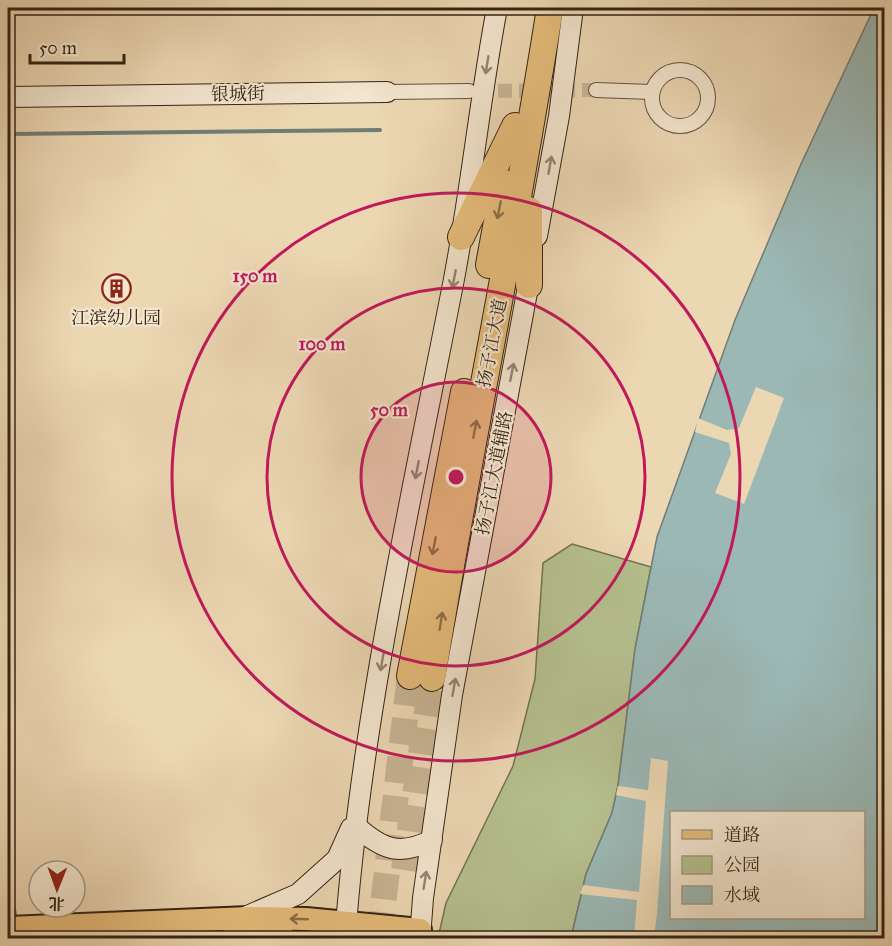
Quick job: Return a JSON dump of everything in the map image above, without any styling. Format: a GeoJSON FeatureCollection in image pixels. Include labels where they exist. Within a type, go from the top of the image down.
{"type":"FeatureCollection","features":[{"type":"Feature","properties":{"kind":"highway","name":"扬子江大道"},"geometry":{"type":"LineString","coordinates":[[522,131],[532,8]]}},
{"type":"Feature","properties":{"kind":"highway","name":"扬子江大道"},"geometry":{"type":"LineString","coordinates":[[421,677],[522,131],[550,8]]}},
{"type":"Feature","properties":{"kind":"highway"},"geometry":{"type":"LineString","coordinates":[[461,237],[522,131]]}},
{"type":"Feature","properties":{"kind":"highway"},"geometry":{"type":"LineString","coordinates":[[522,131],[529,285]]}},
{"type":"Feature","properties":{"kind":"main road"},"geometry":{"type":"LineString","coordinates":[[345,930],[358,819],[397,572],[461,237],[497,8]]}},
{"type":"Feature","properties":{"kind":"main road","name":"扬子江大道辅路"},"geometry":{"type":"LineString","coordinates":[[420,934],[452,695],[559,116],[573,8]]}},
{"type":"Feature","properties":{"kind":"main road","name":"银城街"},"geometry":{"type":"LineString","coordinates":[[8,97],[387,92]]}},
{"type":"Feature","properties":{"kind":"main road"},"geometry":{"type":"LineString","coordinates":[[358,819],[374,842],[393,849],[413,849],[432,840]]}},
{"type":"Feature","properties":{"kind":"main road"},"geometry":{"type":"LineString","coordinates":[[244,933],[298,894],[337,859],[358,819]]}},
{"type":"Feature","properties":{"kind":"main road"},"geometry":{"type":"LineString","coordinates":[[16,928],[244,933],[345,930],[420,934]]}},
{"type":"Feature","properties":{"kind":"main road"},"geometry":{"type":"LineString","coordinates":[[244,933],[285,939]]}},
{"type":"Feature","properties":{"kind":"street"},"geometry":{"type":"LineString","coordinates":[[679,70],[688,71],[696,76],[706,90],[705,108],[693,122],[676,125],[660,117],[654,110],[652,92],[662,76],[679,70]]}},
{"type":"Feature","properties":{"kind":"street"},"geometry":{"type":"LineString","coordinates":[[596,90],[652,92]]}},
{"type":"Feature","properties":{"kind":"street","name":"银城街"},"geometry":{"type":"LineString","coordinates":[[387,92],[469,91]]}},
{"type":"Feature","properties":{"kind":"green space"},"geometry":{"type":"Polygon","coordinates":[[[572,544],[651,567],[635,649],[618,786],[612,813],[586,874],[571,938],[438,938],[446,903],[513,766],[535,679],[543,563],[572,544]]]}},
{"type":"Feature","properties":{"kind":"water"},"geometry":{"type":"Polygon","coordinates":[[[874,8],[884,8],[884,938],[571,938],[586,874],[612,813],[618,786],[635,649],[657,537],[735,320],[801,164],[874,8]]]}},
{"type":"Feature","properties":{"kind":"pier"},"geometry":{"type":"Polygon","coordinates":[[[756,387],[784,398],[744,504],[715,493],[731,454],[729,443],[695,432],[698,418],[727,430],[739,428],[756,387]]]}},
{"type":"Feature","properties":{"kind":"pier"},"geometry":{"type":"Polygon","coordinates":[[[651,758],[668,761],[657,913],[654,938],[634,938],[637,900],[580,894],[583,885],[639,892],[646,801],[616,795],[618,786],[648,790],[651,758]]]}},
{"type":"Feature","properties":{"kind":"waterway"},"geometry":{"type":"LineString","coordinates":[[8,134],[380,130]]}},
{"type":"Feature","properties":{"kind":"waterway"},"geometry":{"type":"LineString","coordinates":[[8,877],[16,920]]}},
{"type":"Feature","properties":{"kind":"tunnel"},"geometry":{"type":"LineString","coordinates":[[477,91],[596,90]]}},
{"type":"Feature","properties":{"kind":"tunnel"},"geometry":{"type":"LineString","coordinates":[[379,938],[410,676]]}},
{"type":"Feature","properties":{"kind":"tunnel"},"geometry":{"type":"LineString","coordinates":[[404,870],[432,678]]}},
{"type":"Feature","properties":{"kind":"place","name":"江滨幼儿园"},"geometry":{"type":"Point","coordinates":[116,289]}}]}
